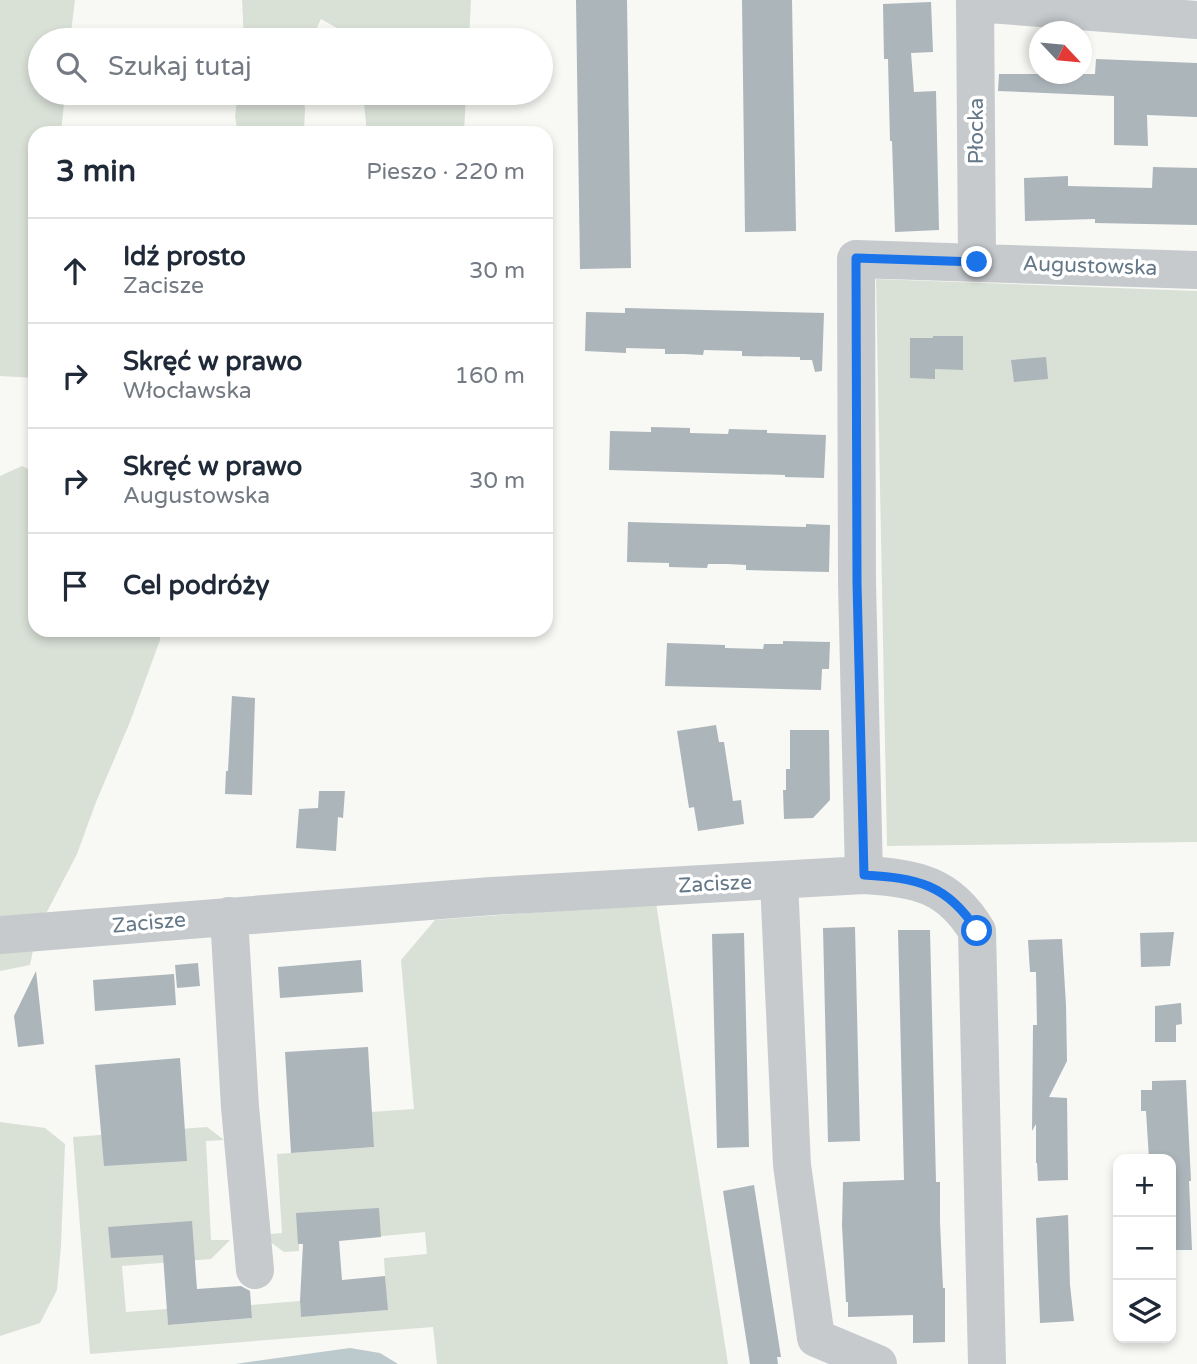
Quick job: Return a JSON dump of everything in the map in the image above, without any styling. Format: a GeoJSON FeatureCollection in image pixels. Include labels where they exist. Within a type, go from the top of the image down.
{"type":"FeatureCollection","features":[{"type":"Feature","properties":{"kind":"street"},"geometry":{"type":"LineString","coordinates":[[975,1],[1197,20]]}},
{"type":"Feature","properties":{"kind":"street","name":"Płocka"},"geometry":{"type":"LineString","coordinates":[[975,1],[977,262]]}},
{"type":"Feature","properties":{"kind":"street","name":"Augustowska"},"geometry":{"type":"LineString","coordinates":[[864,875],[857,583],[856,258],[1197,270]]}},
{"type":"Feature","properties":{"kind":"street","name":"Zacisze"},"geometry":{"type":"LineString","coordinates":[[0,935],[492,896],[864,875],[890,877],[935,888],[953,899],[967,914],[977,931],[987,1364]]}},
{"type":"Feature","properties":{"kind":"street"},"geometry":{"type":"LineString","coordinates":[[779,881],[792,1165],[816,1338],[878,1364]]}},
{"type":"Feature","properties":{"kind":"street"},"geometry":{"type":"LineString","coordinates":[[229,916],[240,1107],[255,1270]]}},
{"type":"Feature","properties":{"kind":"shaded area"},"geometry":{"type":"Polygon","coordinates":[[[0,0],[75,0],[72,28],[28,28],[28,105],[64,105],[62,126],[28,126],[28,378],[0,376],[0,0]]]}},
{"type":"Feature","properties":{"kind":"shaded area"},"geometry":{"type":"Polygon","coordinates":[[[242,0],[471,0],[470,28],[337,28],[321,19],[317,28],[243,28],[242,0]]]}},
{"type":"Feature","properties":{"kind":"shaded area"},"geometry":{"type":"Polygon","coordinates":[[[236,105],[304,105],[304,126],[237,126],[236,105]]]}},
{"type":"Feature","properties":{"kind":"shaded area"},"geometry":{"type":"Polygon","coordinates":[[[364,105],[465,105],[464,126],[366,126],[364,105]]]}},
{"type":"Feature","properties":{"kind":"shaded area"},"geometry":{"type":"Polygon","coordinates":[[[876,279],[1197,291],[1197,842],[887,846],[876,279]]]}},
{"type":"Feature","properties":{"kind":"shaded area"},"geometry":{"type":"Polygon","coordinates":[[[22,466],[28,469],[28,637],[160,637],[160,640],[77,854],[37,931],[30,965],[0,971],[0,476],[22,466]]]}},
{"type":"Feature","properties":{"kind":"shaded area"},"geometry":{"type":"Polygon","coordinates":[[[656,903],[728,1364],[437,1364],[433,1327],[90,1354],[73,1137],[207,1127],[224,1140],[206,1141],[211,1240],[230,1240],[211,1259],[122,1266],[126,1312],[167,1309],[168,1325],[252,1318],[251,1305],[300,1301],[301,1317],[387,1310],[384,1258],[427,1254],[425,1232],[299,1244],[299,1251],[284,1252],[261,1235],[282,1233],[277,1154],[374,1147],[371,1112],[414,1109],[401,960],[435,920],[656,903]]]}},
{"type":"Feature","properties":{"kind":"shaded area"},"geometry":{"type":"Polygon","coordinates":[[[0,1122],[45,1128],[65,1144],[57,1290],[40,1323],[0,1336],[0,1122]]]}},
{"type":"Feature","properties":{"kind":"shaded area"},"geometry":{"type":"Polygon","coordinates":[[[350,1348],[380,1353],[398,1364],[235,1364],[350,1348]]]}},
{"type":"Feature","properties":{"kind":"building"},"geometry":{"type":"Polygon","coordinates":[[[576,0],[627,0],[631,268],[580,269],[576,0]]]}},
{"type":"Feature","properties":{"kind":"building"},"geometry":{"type":"Polygon","coordinates":[[[742,0],[792,0],[796,231],[745,232],[742,0]]]}},
{"type":"Feature","properties":{"kind":"building"},"geometry":{"type":"Polygon","coordinates":[[[931,2],[933,52],[911,53],[914,92],[936,91],[939,230],[895,232],[888,59],[884,59],[883,4],[931,2]]]}},
{"type":"Feature","properties":{"kind":"building"},"geometry":{"type":"Polygon","coordinates":[[[1096,59],[1197,63],[1197,117],[1147,115],[1148,146],[1114,145],[1114,96],[998,91],[999,74],[1029,74],[1029,84],[1092,84],[1092,74],[1095,74],[1096,59]]]}},
{"type":"Feature","properties":{"kind":"building"},"geometry":{"type":"Polygon","coordinates":[[[1153,167],[1197,168],[1197,225],[1095,223],[1095,219],[1025,221],[1024,178],[1068,176],[1068,186],[1152,188],[1153,167]]]}},
{"type":"Feature","properties":{"kind":"building"},"geometry":{"type":"Polygon","coordinates":[[[625,308],[824,313],[822,371],[815,372],[812,360],[800,360],[800,357],[742,356],[742,351],[704,350],[703,355],[665,354],[665,349],[626,348],[626,353],[585,351],[586,312],[625,313],[625,308]]]}},
{"type":"Feature","properties":{"kind":"building"},"geometry":{"type":"Polygon","coordinates":[[[963,336],[963,370],[935,369],[935,379],[910,378],[910,338],[963,336]]]}},
{"type":"Feature","properties":{"kind":"building"},"geometry":{"type":"Polygon","coordinates":[[[1046,357],[1048,379],[1014,382],[1011,360],[1046,357]]]}},
{"type":"Feature","properties":{"kind":"building"},"geometry":{"type":"Polygon","coordinates":[[[651,427],[690,428],[690,433],[728,434],[729,429],[826,435],[824,478],[609,470],[610,431],[651,432],[651,427]]]}},
{"type":"Feature","properties":{"kind":"building"},"geometry":{"type":"Polygon","coordinates":[[[628,522],[806,527],[806,524],[830,525],[829,572],[746,570],[746,565],[727,564],[708,564],[707,568],[669,567],[669,563],[627,562],[628,522]]]}},
{"type":"Feature","properties":{"kind":"building"},"geometry":{"type":"Polygon","coordinates":[[[783,641],[830,642],[829,669],[822,669],[821,690],[665,686],[667,643],[763,649],[764,644],[783,644],[783,641]]]}},
{"type":"Feature","properties":{"kind":"building"},"geometry":{"type":"Polygon","coordinates":[[[232,696],[255,698],[252,795],[225,794],[232,696]]]}},
{"type":"Feature","properties":{"kind":"building"},"geometry":{"type":"Polygon","coordinates":[[[716,725],[719,742],[724,742],[733,801],[741,800],[744,824],[698,831],[694,807],[689,808],[677,731],[716,725]]]}},
{"type":"Feature","properties":{"kind":"building"},"geometry":{"type":"Polygon","coordinates":[[[790,730],[829,730],[830,800],[813,818],[784,819],[783,790],[786,790],[786,769],[790,769],[790,730]]]}},
{"type":"Feature","properties":{"kind":"building"},"geometry":{"type":"Polygon","coordinates":[[[319,791],[345,791],[343,818],[338,817],[336,851],[296,848],[299,809],[318,808],[319,791]]]}},
{"type":"Feature","properties":{"kind":"building"},"geometry":{"type":"Polygon","coordinates":[[[855,927],[860,1141],[828,1142],[823,928],[855,927]]]}},
{"type":"Feature","properties":{"kind":"building"},"geometry":{"type":"Polygon","coordinates":[[[898,930],[930,930],[936,1182],[940,1182],[945,1342],[913,1343],[913,1315],[848,1317],[846,1302],[843,1182],[904,1180],[898,930]]]}},
{"type":"Feature","properties":{"kind":"building"},"geometry":{"type":"Polygon","coordinates":[[[1174,932],[1170,966],[1141,967],[1140,933],[1174,932]]]}},
{"type":"Feature","properties":{"kind":"building"},"geometry":{"type":"Polygon","coordinates":[[[744,933],[749,1147],[717,1148],[712,934],[744,933]]]}},
{"type":"Feature","properties":{"kind":"building"},"geometry":{"type":"Polygon","coordinates":[[[1062,939],[1067,1061],[1049,1097],[1067,1098],[1068,1180],[1038,1181],[1036,1124],[1032,1131],[1033,1025],[1037,1025],[1036,972],[1030,972],[1028,940],[1062,939]]]}},
{"type":"Feature","properties":{"kind":"building"},"geometry":{"type":"Polygon","coordinates":[[[361,960],[363,992],[280,998],[278,967],[361,960]]]}},
{"type":"Feature","properties":{"kind":"building"},"geometry":{"type":"Polygon","coordinates":[[[198,963],[200,986],[177,988],[175,965],[198,963]]]}},
{"type":"Feature","properties":{"kind":"building"},"geometry":{"type":"Polygon","coordinates":[[[36,971],[44,1044],[18,1047],[14,1016],[36,971]]]}},
{"type":"Feature","properties":{"kind":"building"},"geometry":{"type":"Polygon","coordinates":[[[174,974],[176,1005],[95,1011],[93,980],[174,974]]]}},
{"type":"Feature","properties":{"kind":"building"},"geometry":{"type":"Polygon","coordinates":[[[1181,1003],[1182,1024],[1176,1025],[1176,1042],[1155,1042],[1155,1006],[1181,1003]]]}},
{"type":"Feature","properties":{"kind":"building"},"geometry":{"type":"Polygon","coordinates":[[[368,1047],[374,1147],[291,1153],[285,1052],[368,1047]]]}},
{"type":"Feature","properties":{"kind":"building"},"geometry":{"type":"Polygon","coordinates":[[[180,1058],[187,1161],[104,1166],[95,1065],[180,1058]]]}},
{"type":"Feature","properties":{"kind":"building"},"geometry":{"type":"Polygon","coordinates":[[[1186,1080],[1192,1250],[1176,1250],[1176,1154],[1149,1154],[1146,1111],[1141,1111],[1141,1090],[1152,1090],[1152,1081],[1186,1080]]]}},
{"type":"Feature","properties":{"kind":"building"},"geometry":{"type":"Polygon","coordinates":[[[754,1185],[781,1357],[777,1357],[778,1364],[750,1364],[723,1191],[754,1185]]]}},
{"type":"Feature","properties":{"kind":"building"},"geometry":{"type":"Polygon","coordinates":[[[379,1208],[381,1237],[339,1241],[342,1280],[385,1276],[388,1310],[301,1317],[303,1244],[298,1244],[296,1213],[379,1208]]]}},
{"type":"Feature","properties":{"kind":"building"},"geometry":{"type":"Polygon","coordinates":[[[1068,1215],[1074,1321],[1040,1323],[1036,1218],[1068,1215]]]}},
{"type":"Feature","properties":{"kind":"building"},"geometry":{"type":"Polygon","coordinates":[[[192,1221],[197,1289],[241,1286],[250,1291],[252,1318],[168,1325],[163,1255],[111,1258],[108,1227],[192,1221]]]}},
{"type":"Feature","properties":{"kind":"route"},"geometry":{"type":"LineString","coordinates":[[977,262],[856,258],[857,583],[864,875],[890,877],[935,888],[953,899],[967,914],[977,931]]}}]}
